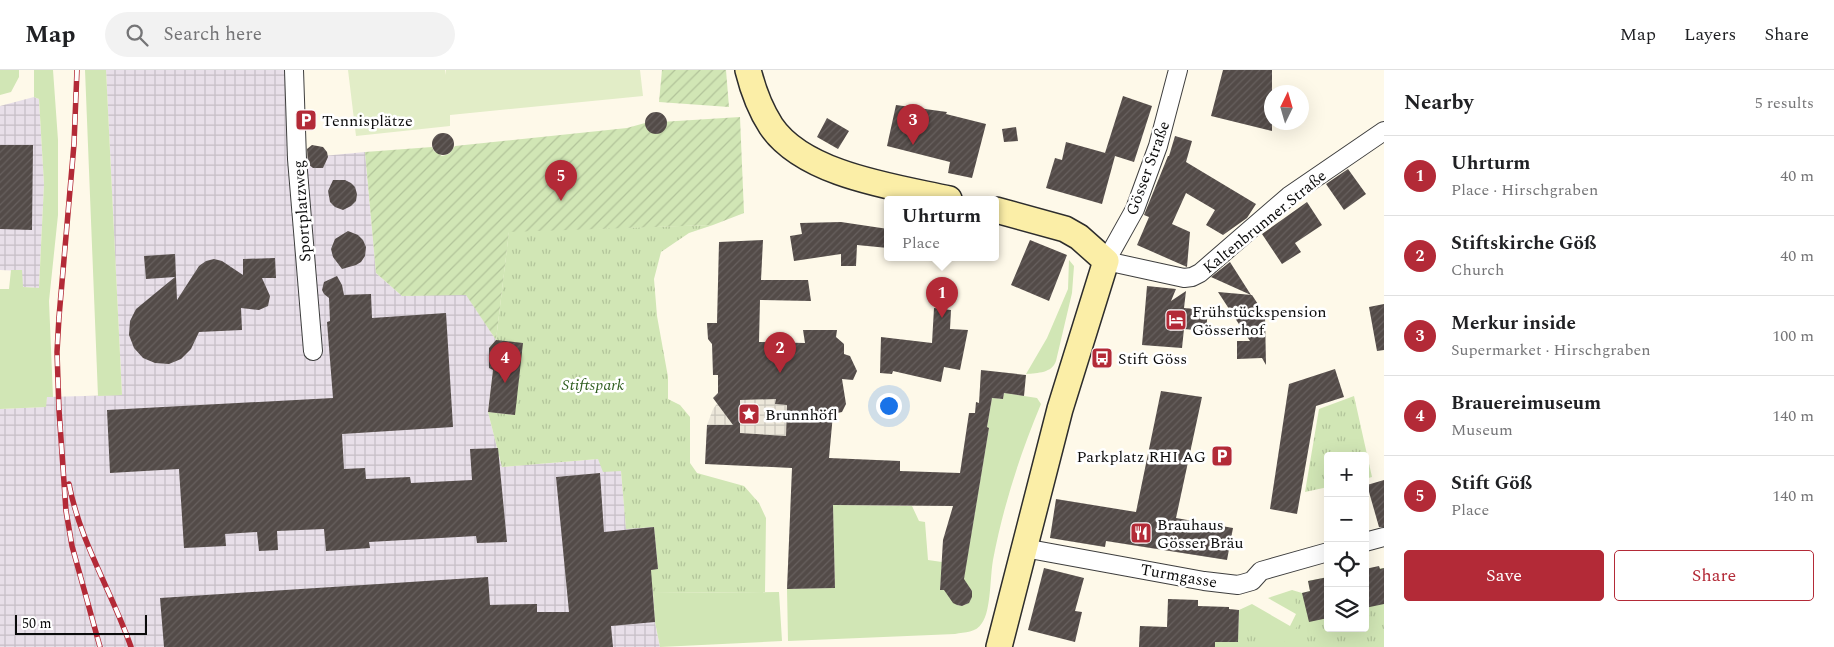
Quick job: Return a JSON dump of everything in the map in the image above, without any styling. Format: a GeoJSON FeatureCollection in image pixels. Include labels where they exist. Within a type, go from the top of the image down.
{"type":"FeatureCollection","features":[{"type":"Feature","properties":{"kind":"main road"},"geometry":{"type":"LineString","coordinates":[[748,70],[760,106],[772,128],[799,153],[837,171],[937,196]]}},
{"type":"Feature","properties":{"kind":"main road"},"geometry":{"type":"LineString","coordinates":[[999,211],[1064,229],[1079,236],[1106,260],[1063,401],[999,647]]}},
{"type":"Feature","properties":{"kind":"street","name":"Sportplatzweg"},"geometry":{"type":"LineString","coordinates":[[294,70],[296,159],[313,351]]}},
{"type":"Feature","properties":{"kind":"street","name":"Gösser Straße"},"geometry":{"type":"LineString","coordinates":[[1106,260],[1135,209],[1142,191],[1158,146],[1178,70]]}},
{"type":"Feature","properties":{"kind":"street","name":"Kaltenbrunner Straße"},"geometry":{"type":"LineString","coordinates":[[1106,260],[1184,278],[1192,277],[1200,273],[1289,196],[1384,131]]}},
{"type":"Feature","properties":{"kind":"street"},"geometry":{"type":"LineString","coordinates":[[1369,541],[1384,537]]}},
{"type":"Feature","properties":{"kind":"street","name":"Turmgasse"},"geometry":{"type":"LineString","coordinates":[[1024,548],[1204,581],[1238,584],[1252,581],[1261,570],[1324,553]]}},
{"type":"Feature","properties":{"kind":"shaded area"},"geometry":{"type":"Polygon","coordinates":[[[106,70],[287,70],[291,159],[365,152],[376,273],[402,296],[466,294],[496,340],[489,348],[489,368],[493,370],[488,412],[502,467],[598,459],[621,471],[626,528],[654,527],[658,569],[648,570],[660,647],[0,647],[0,409],[45,407],[47,397],[122,395],[106,70]]]}},
{"type":"Feature","properties":{"kind":"shaded area"},"geometry":{"type":"Polygon","coordinates":[[[34,97],[39,99],[44,184],[39,288],[22,287],[22,271],[0,270],[0,106],[34,97]]]}},
{"type":"Feature","properties":{"kind":"shaded area","name":"Brunnhöfl"},"geometry":{"type":"Polygon","coordinates":[[[776,399],[776,404],[788,405],[786,436],[740,433],[707,425],[713,409],[720,400],[776,399]]]}},
{"type":"Feature","properties":{"kind":"green space"},"geometry":{"type":"Polygon","coordinates":[[[0,70],[19,70],[19,77],[11,92],[0,95],[0,70]]]}},
{"type":"Feature","properties":{"kind":"green space"},"geometry":{"type":"Polygon","coordinates":[[[34,70],[53,70],[58,140],[58,215],[49,301],[53,397],[47,397],[46,407],[0,409],[0,289],[9,289],[11,270],[22,270],[23,287],[39,288],[44,184],[39,99],[34,97],[34,70]]]}},
{"type":"Feature","properties":{"kind":"green space"},"geometry":{"type":"Polygon","coordinates":[[[85,70],[106,70],[122,395],[98,396],[85,70]]]}},
{"type":"Feature","properties":{"kind":"green space"},"geometry":{"type":"Polygon","coordinates":[[[348,70],[445,70],[446,75],[446,70],[640,70],[643,96],[450,115],[450,126],[356,136],[348,70]]]}},
{"type":"Feature","properties":{"kind":"green space"},"geometry":{"type":"Polygon","coordinates":[[[662,70],[726,70],[729,107],[659,102],[662,70]]]}},
{"type":"Feature","properties":{"kind":"green space"},"geometry":{"type":"Polygon","coordinates":[[[740,117],[744,213],[713,225],[509,232],[496,340],[466,295],[402,296],[376,273],[365,152],[432,147],[434,151],[442,156],[449,154],[455,146],[627,128],[645,123],[740,117]]]}},
{"type":"Feature","properties":{"kind":"green space","name":"Stiftspark"},"geometry":{"type":"Polygon","coordinates":[[[713,225],[689,233],[661,252],[654,279],[657,316],[668,377],[668,399],[680,405],[690,417],[690,463],[697,473],[744,486],[759,503],[766,518],[765,592],[653,593],[648,570],[658,569],[654,527],[626,529],[621,471],[603,472],[598,459],[502,467],[488,412],[515,415],[496,340],[509,231],[713,225]]]}},
{"type":"Feature","properties":{"kind":"green space"},"geometry":{"type":"Polygon","coordinates":[[[1069,260],[1074,266],[1072,293],[1056,361],[1048,370],[1040,373],[1026,374],[1047,338],[1068,289],[1069,260]]]}},
{"type":"Feature","properties":{"kind":"green space"},"geometry":{"type":"Polygon","coordinates":[[[1004,393],[1037,398],[1041,404],[1019,461],[1007,501],[993,560],[987,610],[980,626],[970,632],[955,634],[788,641],[787,589],[835,588],[833,505],[912,506],[919,521],[925,522],[928,560],[942,562],[940,589],[950,591],[953,602],[957,605],[965,605],[969,602],[972,591],[963,583],[989,428],[987,427],[992,398],[1003,399],[1004,393]]]}},
{"type":"Feature","properties":{"kind":"green space"},"geometry":{"type":"Polygon","coordinates":[[[1354,396],[1366,452],[1324,452],[1324,488],[1305,492],[1319,409],[1354,396]]]}},
{"type":"Feature","properties":{"kind":"green space"},"geometry":{"type":"Polygon","coordinates":[[[1369,464],[1372,477],[1369,478],[1369,464]]]}},
{"type":"Feature","properties":{"kind":"green space"},"geometry":{"type":"Polygon","coordinates":[[[1384,568],[1384,647],[1215,647],[1215,642],[1238,642],[1239,610],[1252,604],[1290,626],[1296,614],[1268,598],[1292,590],[1302,593],[1310,591],[1308,581],[1324,578],[1324,632],[1369,632],[1369,569],[1384,568]]]}},
{"type":"Feature","properties":{"kind":"green space"},"geometry":{"type":"Polygon","coordinates":[[[1292,590],[1316,620],[1324,619],[1324,632],[1369,632],[1369,607],[1384,605],[1384,647],[1280,647],[1301,622],[1292,590]]]}},
{"type":"Feature","properties":{"kind":"green space"},"geometry":{"type":"Polygon","coordinates":[[[779,592],[782,641],[660,647],[655,622],[653,593],[779,592]]]}},
{"type":"Feature","properties":{"kind":"green space"},"geometry":{"type":"Polygon","coordinates":[[[1258,618],[1264,647],[1217,647],[1219,644],[1241,643],[1244,621],[1258,618]]]}},
{"type":"Feature","properties":{"kind":"building"},"geometry":{"type":"Polygon","coordinates":[[[1223,70],[1272,70],[1272,85],[1264,85],[1264,129],[1211,116],[1223,70]]]}},
{"type":"Feature","properties":{"kind":"building"},"geometry":{"type":"Polygon","coordinates":[[[1123,96],[1152,106],[1134,162],[1115,156],[1102,204],[1046,188],[1055,158],[1062,160],[1066,142],[1105,153],[1123,96]]]}},
{"type":"Feature","properties":{"kind":"building"},"geometry":{"type":"Polygon","coordinates":[[[896,105],[947,112],[946,114],[986,124],[972,178],[948,173],[950,162],[887,146],[896,105]]]}},
{"type":"Feature","properties":{"kind":"building"},"geometry":{"type":"Polygon","coordinates":[[[656,112],[664,115],[667,123],[664,131],[656,134],[648,131],[645,123],[648,115],[656,112]]]}},
{"type":"Feature","properties":{"kind":"building"},"geometry":{"type":"Polygon","coordinates":[[[827,118],[849,131],[838,149],[817,137],[827,118]]]}},
{"type":"Feature","properties":{"kind":"building"},"geometry":{"type":"Polygon","coordinates":[[[1016,127],[1018,141],[1004,142],[1002,129],[1016,127]]]}},
{"type":"Feature","properties":{"kind":"building"},"geometry":{"type":"Polygon","coordinates":[[[443,133],[451,136],[454,144],[451,152],[443,155],[435,152],[432,144],[435,136],[443,133]]]}},
{"type":"Feature","properties":{"kind":"building"},"geometry":{"type":"Polygon","coordinates":[[[1175,136],[1192,141],[1186,162],[1256,204],[1247,218],[1223,235],[1206,225],[1215,210],[1186,193],[1172,224],[1190,232],[1187,267],[1137,245],[1149,217],[1144,215],[1169,156],[1175,136]]]}},
{"type":"Feature","properties":{"kind":"building"},"geometry":{"type":"Polygon","coordinates":[[[0,145],[33,145],[32,230],[0,229],[0,145]]]}},
{"type":"Feature","properties":{"kind":"building"},"geometry":{"type":"Polygon","coordinates":[[[312,145],[323,147],[327,152],[328,157],[323,168],[313,168],[308,164],[307,149],[312,145]]]}},
{"type":"Feature","properties":{"kind":"building"},"geometry":{"type":"Polygon","coordinates":[[[1348,169],[1366,194],[1344,210],[1326,184],[1348,169]]]}},
{"type":"Feature","properties":{"kind":"building"},"geometry":{"type":"Polygon","coordinates":[[[333,180],[345,180],[355,187],[356,201],[343,210],[335,207],[330,202],[328,191],[333,180]]]}},
{"type":"Feature","properties":{"kind":"building"},"geometry":{"type":"Polygon","coordinates":[[[1307,202],[1322,225],[1295,243],[1301,252],[1282,264],[1262,234],[1307,202]]]}},
{"type":"Feature","properties":{"kind":"building"},"geometry":{"type":"Polygon","coordinates":[[[841,222],[884,228],[884,248],[857,245],[856,266],[841,266],[841,254],[794,261],[790,236],[802,234],[800,223],[841,222]]]}},
{"type":"Feature","properties":{"kind":"building"},"geometry":{"type":"Polygon","coordinates":[[[348,231],[358,235],[363,240],[366,247],[365,256],[356,265],[342,269],[333,257],[331,249],[335,239],[348,231]]]}},
{"type":"Feature","properties":{"kind":"building"},"geometry":{"type":"Polygon","coordinates":[[[763,240],[761,280],[808,280],[811,301],[760,300],[759,342],[805,343],[803,330],[837,330],[836,337],[844,344],[844,354],[850,356],[857,371],[853,380],[842,379],[846,404],[842,412],[833,414],[829,458],[900,461],[900,471],[960,473],[969,413],[975,413],[976,402],[979,403],[981,370],[1026,375],[1024,396],[1004,393],[1003,399],[992,398],[987,427],[989,428],[964,579],[972,591],[969,603],[962,606],[957,605],[953,603],[944,590],[940,590],[943,540],[953,506],[833,505],[835,588],[787,589],[792,468],[705,464],[707,425],[733,425],[713,398],[718,393],[718,375],[713,375],[712,344],[708,339],[707,323],[717,323],[719,242],[763,240]],[[776,399],[740,400],[740,433],[786,436],[787,405],[775,404],[776,399]]]}},
{"type":"Feature","properties":{"kind":"building"},"geometry":{"type":"Polygon","coordinates":[[[1030,240],[1067,255],[1049,301],[1011,285],[1030,240]]]}},
{"type":"Feature","properties":{"kind":"building"},"geometry":{"type":"Polygon","coordinates":[[[175,254],[177,300],[199,266],[206,261],[214,259],[222,261],[243,275],[243,259],[275,258],[276,278],[262,278],[270,296],[268,306],[259,310],[241,308],[242,330],[199,332],[191,349],[181,359],[169,364],[155,363],[143,358],[134,348],[129,335],[130,321],[136,309],[175,277],[146,279],[144,256],[175,254]]]}},
{"type":"Feature","properties":{"kind":"building"},"geometry":{"type":"Polygon","coordinates":[[[1230,262],[1251,295],[1211,277],[1230,262]]]}},
{"type":"Feature","properties":{"kind":"building"},"geometry":{"type":"Polygon","coordinates":[[[337,276],[342,285],[344,295],[371,294],[372,318],[446,313],[453,427],[342,434],[344,469],[365,468],[366,479],[410,477],[411,483],[472,480],[470,449],[498,448],[507,542],[477,543],[476,536],[369,542],[370,548],[326,551],[324,529],[277,531],[278,550],[259,551],[257,532],[225,534],[226,546],[184,548],[179,469],[110,473],[107,410],[333,398],[327,322],[330,321],[329,298],[322,290],[324,282],[337,276]]]}},
{"type":"Feature","properties":{"kind":"building","name":"Frühstückspension Gösserhof"},"geometry":{"type":"Polygon","coordinates":[[[1147,286],[1176,289],[1171,301],[1186,291],[1184,308],[1208,310],[1206,331],[1184,329],[1182,348],[1142,345],[1147,286]]]}},
{"type":"Feature","properties":{"kind":"building"},"geometry":{"type":"Polygon","coordinates":[[[1218,292],[1252,295],[1265,315],[1266,365],[1262,358],[1237,359],[1237,341],[1250,341],[1218,292]]]}},
{"type":"Feature","properties":{"kind":"building"},"geometry":{"type":"Polygon","coordinates":[[[1384,304],[1384,350],[1377,351],[1369,307],[1384,304]]]}},
{"type":"Feature","properties":{"kind":"building"},"geometry":{"type":"Polygon","coordinates":[[[934,308],[951,310],[950,329],[968,330],[960,370],[944,367],[941,382],[893,371],[892,374],[880,373],[881,337],[932,343],[934,308]]]}},
{"type":"Feature","properties":{"kind":"building"},"geometry":{"type":"Polygon","coordinates":[[[496,340],[523,343],[515,415],[488,412],[493,370],[489,368],[489,348],[496,340]]]}},
{"type":"Feature","properties":{"kind":"building"},"geometry":{"type":"Polygon","coordinates":[[[1335,369],[1344,397],[1316,406],[1297,514],[1270,509],[1289,384],[1335,369]]]}},
{"type":"Feature","properties":{"kind":"building"},"geometry":{"type":"Polygon","coordinates":[[[1161,391],[1202,397],[1176,518],[1233,528],[1227,560],[1106,541],[1105,547],[1050,538],[1056,499],[1136,512],[1161,391]]]}},
{"type":"Feature","properties":{"kind":"building"},"geometry":{"type":"Polygon","coordinates":[[[600,473],[604,532],[654,527],[658,569],[651,570],[655,622],[611,626],[613,647],[164,647],[160,598],[488,577],[490,605],[537,604],[537,612],[569,612],[556,477],[600,473]]]}},
{"type":"Feature","properties":{"kind":"building"},"geometry":{"type":"Polygon","coordinates":[[[1384,480],[1384,527],[1379,527],[1369,492],[1369,484],[1384,480]]]}},
{"type":"Feature","properties":{"kind":"building"},"geometry":{"type":"Polygon","coordinates":[[[1379,566],[1380,569],[1384,568],[1384,604],[1369,607],[1369,587],[1369,568],[1379,566]]]}},
{"type":"Feature","properties":{"kind":"building"},"geometry":{"type":"Polygon","coordinates":[[[1044,568],[1084,578],[1075,611],[1082,612],[1075,642],[1028,630],[1044,568]]]}},
{"type":"Feature","properties":{"kind":"building"},"geometry":{"type":"Polygon","coordinates":[[[1324,578],[1324,619],[1309,622],[1302,593],[1310,591],[1308,581],[1324,578]]]}},
{"type":"Feature","properties":{"kind":"building"},"geometry":{"type":"Polygon","coordinates":[[[1168,599],[1198,600],[1198,606],[1229,607],[1229,609],[1239,610],[1238,642],[1215,642],[1215,647],[1139,647],[1140,626],[1167,627],[1168,599]]]}},
{"type":"Feature","properties":{"kind":"railway"},"geometry":{"type":"LineString","coordinates":[[77,70],[74,144],[57,352],[59,410],[66,511],[72,546],[100,647]]}},
{"type":"Feature","properties":{"kind":"railway"},"geometry":{"type":"LineString","coordinates":[[69,484],[88,547],[131,647]]}},
{"type":"Feature","properties":{"kind":"place","name":"Tennisplätze"},"geometry":{"type":"Point","coordinates":[306,120]}},
{"type":"Feature","properties":{"kind":"place","name":"Merkur inside"},"geometry":{"type":"Point","coordinates":[913,145]}},
{"type":"Feature","properties":{"kind":"place","name":"Stift Göß"},"geometry":{"type":"Point","coordinates":[561,201]}},
{"type":"Feature","properties":{"kind":"place","name":"Uhrturm"},"geometry":{"type":"Point","coordinates":[942,318]}},
{"type":"Feature","properties":{"kind":"place","name":"Frühstückspension Gösserhof"},"geometry":{"type":"Point","coordinates":[1176,320]}},
{"type":"Feature","properties":{"kind":"place","name":"Stift Göss"},"geometry":{"type":"Point","coordinates":[1102,358]}},
{"type":"Feature","properties":{"kind":"place","name":"Stiftskirche Göß"},"geometry":{"type":"Point","coordinates":[780,373]}},
{"type":"Feature","properties":{"kind":"place","name":"Brauereimuseum"},"geometry":{"type":"Point","coordinates":[505,383]}},
{"type":"Feature","properties":{"kind":"place","name":"Brunnhöfl"},"geometry":{"type":"Point","coordinates":[749,414]}},
{"type":"Feature","properties":{"kind":"place","name":"Parkplatz RHI AG"},"geometry":{"type":"Point","coordinates":[1222,456]}},
{"type":"Feature","properties":{"kind":"place","name":"Brauhaus Gösser Bräu"},"geometry":{"type":"Point","coordinates":[1141,533]}}]}
